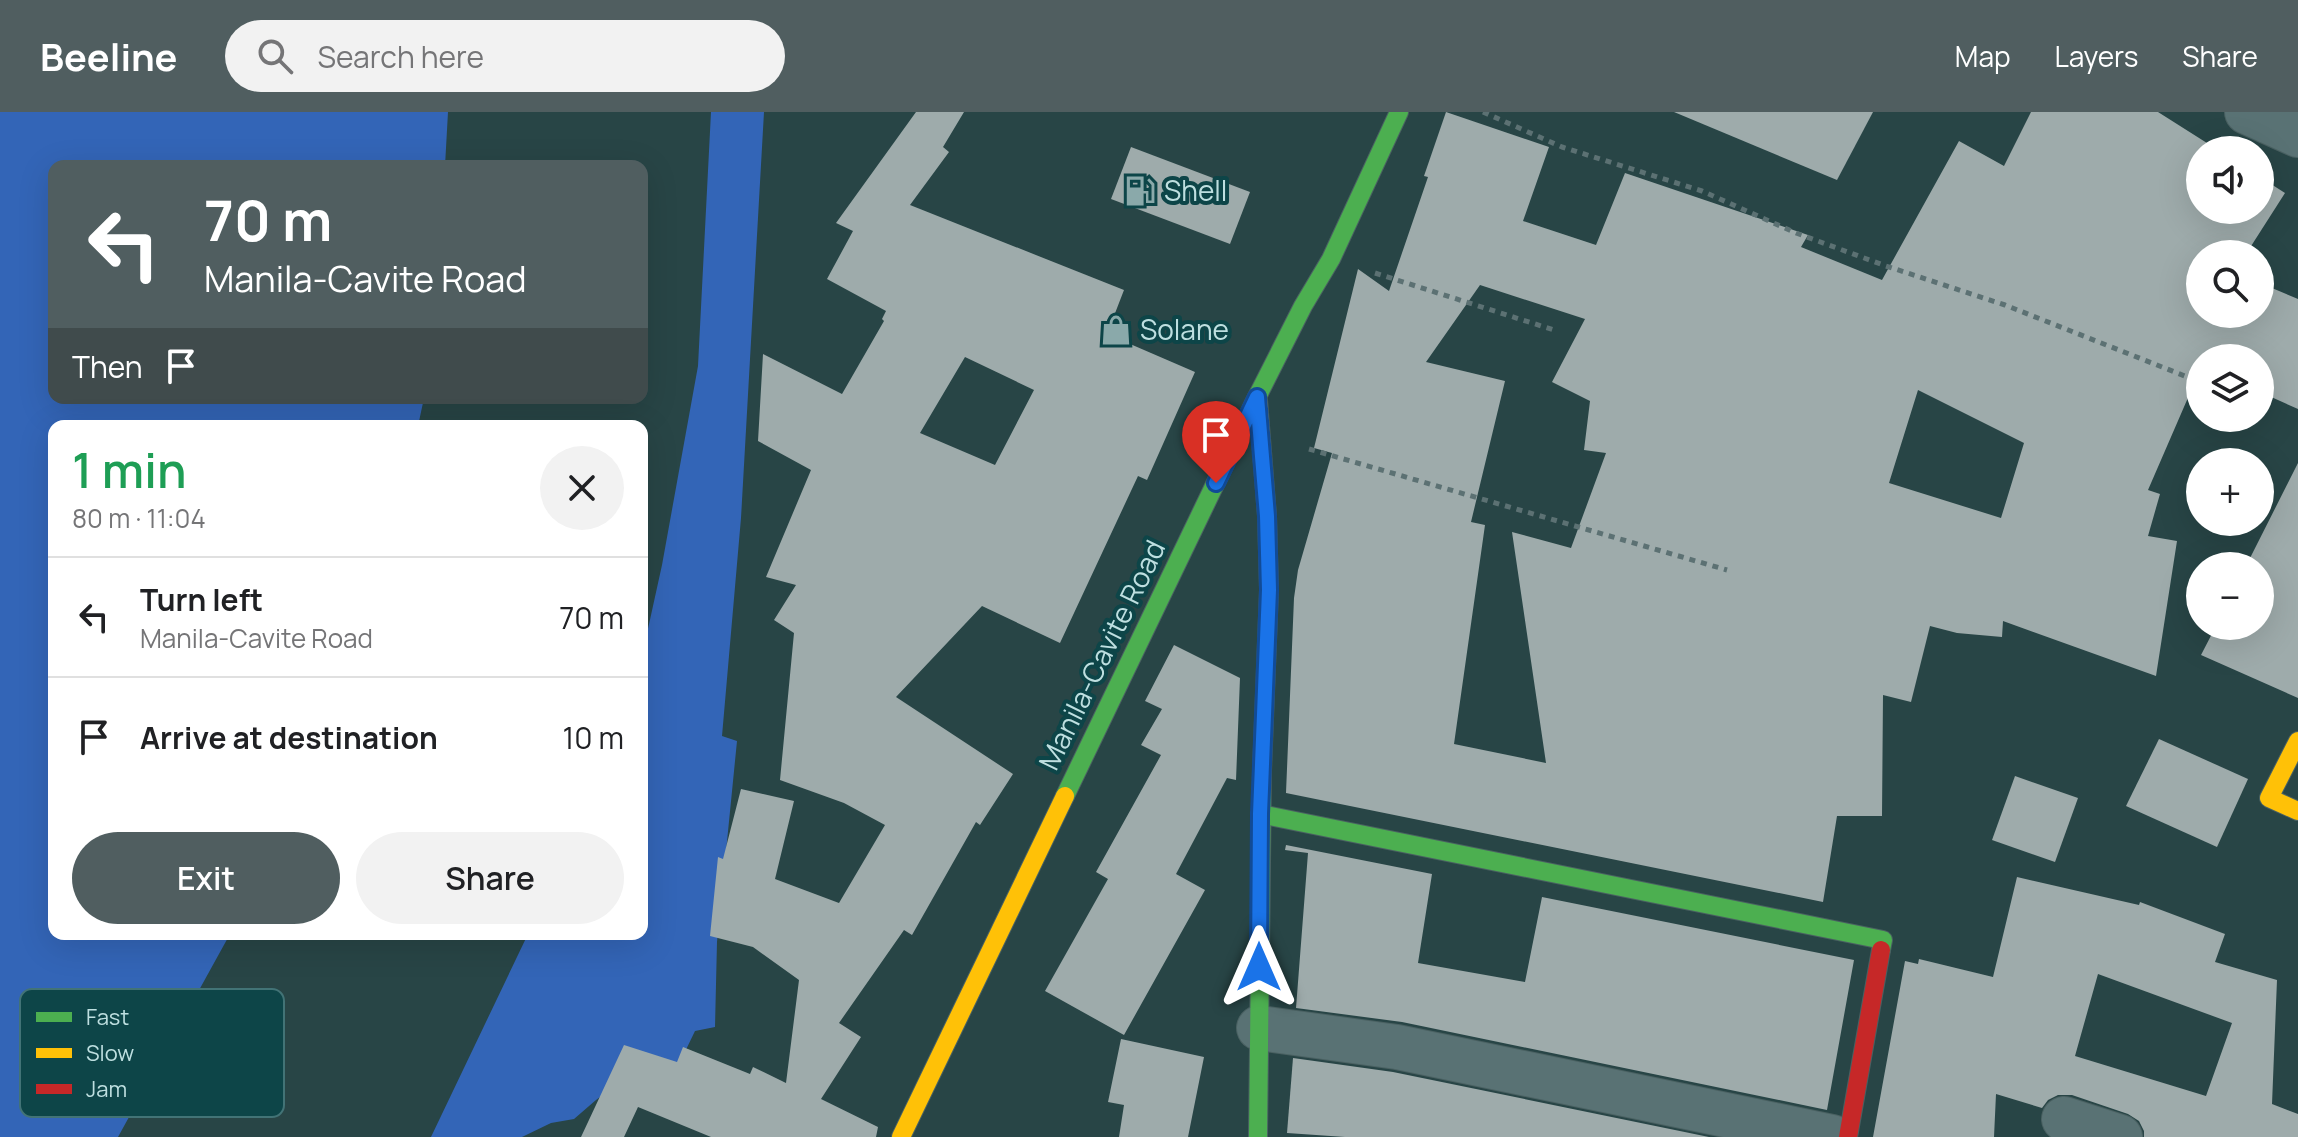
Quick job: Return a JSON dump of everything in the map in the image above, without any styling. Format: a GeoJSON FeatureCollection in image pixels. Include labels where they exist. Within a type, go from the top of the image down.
{"type":"FeatureCollection","features":[{"type":"Feature","properties":{"kind":"street","name":"Manila-Cavite Road"},"geometry":{"type":"LineString","coordinates":[[901,1137],[1257,397],[1303,306],[1331,259],[1399,112]]}},
{"type":"Feature","properties":{"kind":"street"},"geometry":{"type":"LineString","coordinates":[[2247,112],[2298,135]]}},
{"type":"Feature","properties":{"kind":"street"},"geometry":{"type":"LineString","coordinates":[[1257,397],[1267,516],[1269,590],[1260,814],[1258,1137]]}},
{"type":"Feature","properties":{"kind":"street"},"geometry":{"type":"LineString","coordinates":[[2298,741],[2269,798],[2298,811]]}},
{"type":"Feature","properties":{"kind":"street"},"geometry":{"type":"LineString","coordinates":[[1260,814],[1883,940],[1848,1137]]}},
{"type":"Feature","properties":{"kind":"street"},"geometry":{"type":"LineString","coordinates":[[1259,1028],[1397,1047],[1832,1137]]}},
{"type":"Feature","properties":{"kind":"street"},"geometry":{"type":"LineString","coordinates":[[2064,1119],[2120,1137]]}},
{"type":"Feature","properties":{"kind":"path"},"geometry":{"type":"LineString","coordinates":[[1483,112],[1562,147],[1702,191],[1796,233],[2005,305],[2186,376]]}},
{"type":"Feature","properties":{"kind":"path"},"geometry":{"type":"LineString","coordinates":[[1331,259],[1554,330]]}},
{"type":"Feature","properties":{"kind":"path"},"geometry":{"type":"LineString","coordinates":[[1260,430],[1283,441],[1382,472],[1727,570]]}},
{"type":"Feature","properties":{"kind":"water"},"geometry":{"type":"Polygon","coordinates":[[[0,112],[448,112],[445,160],[48,160],[48,404],[423,404],[419,420],[48,420],[48,940],[227,940],[200,989],[20,989],[20,1117],[129,1117],[118,1137],[0,1137],[0,112]]]}},
{"type":"Feature","properties":{"kind":"water"},"geometry":{"type":"Polygon","coordinates":[[[711,112],[764,112],[741,518],[722,736],[737,741],[717,942],[715,1027],[695,1031],[681,1060],[664,1076],[619,1083],[574,1119],[551,1123],[522,1137],[431,1137],[525,940],[648,940],[648,629],[698,366],[711,112]]]}},
{"type":"Feature","properties":{"kind":"building"},"geometry":{"type":"Polygon","coordinates":[[[916,112],[964,112],[943,147],[949,152],[910,205],[1124,290],[1107,334],[1195,372],[1147,480],[1138,476],[1060,643],[982,606],[896,697],[1013,774],[980,825],[976,822],[912,935],[904,930],[839,1023],[861,1037],[821,1099],[878,1127],[876,1137],[711,1137],[638,1107],[624,1137],[581,1137],[624,1045],[677,1062],[683,1047],[750,1074],[753,1067],[786,1083],[799,980],[753,947],[710,936],[718,857],[723,859],[741,789],[794,801],[775,879],[839,903],[885,825],[844,803],[780,780],[794,633],[774,620],[796,585],[766,577],[811,470],[758,441],[763,354],[842,394],[884,321],[886,311],[827,279],[853,231],[836,223],[916,112]],[[965,357],[920,433],[995,465],[1034,390],[965,357]]]}},
{"type":"Feature","properties":{"kind":"building"},"geometry":{"type":"Polygon","coordinates":[[[1446,112],[1549,147],[1523,221],[1596,245],[1625,173],[1808,235],[1801,247],[1882,280],[1959,141],[2004,166],[2031,112],[2158,112],[2196,136],[2186,136],[2186,224],[2265,224],[2255,240],[2186,240],[2186,328],[2274,328],[2274,289],[2298,299],[2298,409],[2274,398],[2274,344],[2186,344],[2186,402],[2148,490],[2160,494],[2148,536],[2177,541],[2156,676],[2003,621],[2002,637],[1957,633],[1930,626],[1911,702],[1883,695],[1882,816],[1837,816],[1823,902],[1286,793],[1294,598],[1298,570],[1332,453],[1314,448],[1358,269],[1389,291],[1428,177],[1424,176],[1446,112]],[[1480,285],[1426,362],[1505,381],[1471,522],[1485,525],[1454,744],[1546,763],[1512,532],[1571,548],[1606,453],[1584,450],[1590,401],[1552,382],[1585,319],[1480,285]],[[1918,390],[1889,483],[2001,518],[2024,443],[1918,390]]]}},
{"type":"Feature","properties":{"kind":"building"},"geometry":{"type":"Polygon","coordinates":[[[1674,112],[1873,112],[1837,180],[1674,112]]]}},
{"type":"Feature","properties":{"kind":"building"},"geometry":{"type":"Polygon","coordinates":[[[1131,147],[1250,192],[1230,244],[1111,199],[1131,147]]]}},
{"type":"Feature","properties":{"kind":"building"},"geometry":{"type":"Polygon","coordinates":[[[2274,186],[2285,193],[2274,210],[2274,186]]]}},
{"type":"Feature","properties":{"kind":"building"},"geometry":{"type":"Polygon","coordinates":[[[2298,463],[2298,698],[2201,655],[2209,640],[2274,640],[2274,552],[2253,552],[2261,536],[2274,536],[2274,511],[2298,463]]]}},
{"type":"Feature","properties":{"kind":"building"},"geometry":{"type":"Polygon","coordinates":[[[1174,645],[1240,678],[1236,780],[1227,778],[1176,874],[1205,890],[1124,1035],[1045,991],[1108,879],[1096,872],[1161,755],[1141,745],[1162,709],[1145,701],[1174,645]]]}},
{"type":"Feature","properties":{"kind":"building"},"geometry":{"type":"Polygon","coordinates":[[[2159,739],[2248,779],[2217,847],[2126,806],[2159,739]]]}},
{"type":"Feature","properties":{"kind":"building"},"geometry":{"type":"Polygon","coordinates":[[[2015,776],[2078,798],[2055,862],[1992,840],[2015,776]]]}},
{"type":"Feature","properties":{"kind":"building"},"geometry":{"type":"Polygon","coordinates":[[[1286,845],[1432,874],[1418,963],[1525,982],[1542,897],[1854,960],[1827,1110],[1402,1022],[1296,1008],[1308,853],[1285,850],[1286,845]]]}},
{"type":"Feature","properties":{"kind":"building"},"geometry":{"type":"Polygon","coordinates":[[[2017,877],[2139,905],[2140,902],[2225,934],[2215,962],[2277,980],[2272,1104],[2298,1114],[2298,1137],[2144,1137],[2139,1121],[2128,1114],[2072,1095],[2058,1095],[2048,1100],[2042,1108],[1996,1094],[1994,1137],[1873,1137],[1905,961],[1918,964],[1919,959],[1993,977],[2017,877]],[[2098,974],[2075,1056],[2206,1096],[2232,1023],[2098,974]]]}},
{"type":"Feature","properties":{"kind":"building"},"geometry":{"type":"Polygon","coordinates":[[[1121,1039],[1204,1057],[1188,1137],[1119,1137],[1124,1105],[1108,1102],[1121,1039]]]}},
{"type":"Feature","properties":{"kind":"building"},"geometry":{"type":"Polygon","coordinates":[[[1293,1058],[1393,1072],[1709,1137],[1345,1137],[1287,1133],[1293,1058]]]}},
{"type":"Feature","properties":{"kind":"traffic: fast"},"geometry":{"type":"LineString","coordinates":[[1065,796],[1257,397],[1303,306],[1331,259],[1399,112]]}},
{"type":"Feature","properties":{"kind":"traffic: fast"},"geometry":{"type":"LineString","coordinates":[[1258,1137],[1262,771]]}},
{"type":"Feature","properties":{"kind":"traffic: fast"},"geometry":{"type":"LineString","coordinates":[[1260,814],[1883,940],[1881,950]]}},
{"type":"Feature","properties":{"kind":"traffic: slow"},"geometry":{"type":"LineString","coordinates":[[1258,400],[1269,590],[1262,771]]}},
{"type":"Feature","properties":{"kind":"traffic: slow"},"geometry":{"type":"LineString","coordinates":[[2298,741],[2269,798],[2298,811]]}},
{"type":"Feature","properties":{"kind":"traffic: slow"},"geometry":{"type":"LineString","coordinates":[[901,1137],[1065,796]]}},
{"type":"Feature","properties":{"kind":"traffic: jam"},"geometry":{"type":"LineString","coordinates":[[1848,1137],[1881,950]]}},
{"type":"Feature","properties":{"kind":"place","name":"Shell"},"geometry":{"type":"Point","coordinates":[1140,191]}},
{"type":"Feature","properties":{"kind":"place","name":"Solane"},"geometry":{"type":"Point","coordinates":[1116,330]}},
{"type":"Feature","properties":{"kind":"route"},"geometry":{"type":"LineString","coordinates":[[1216,483],[1257,397],[1267,516],[1269,590],[1260,814],[1259,967]]}}]}
